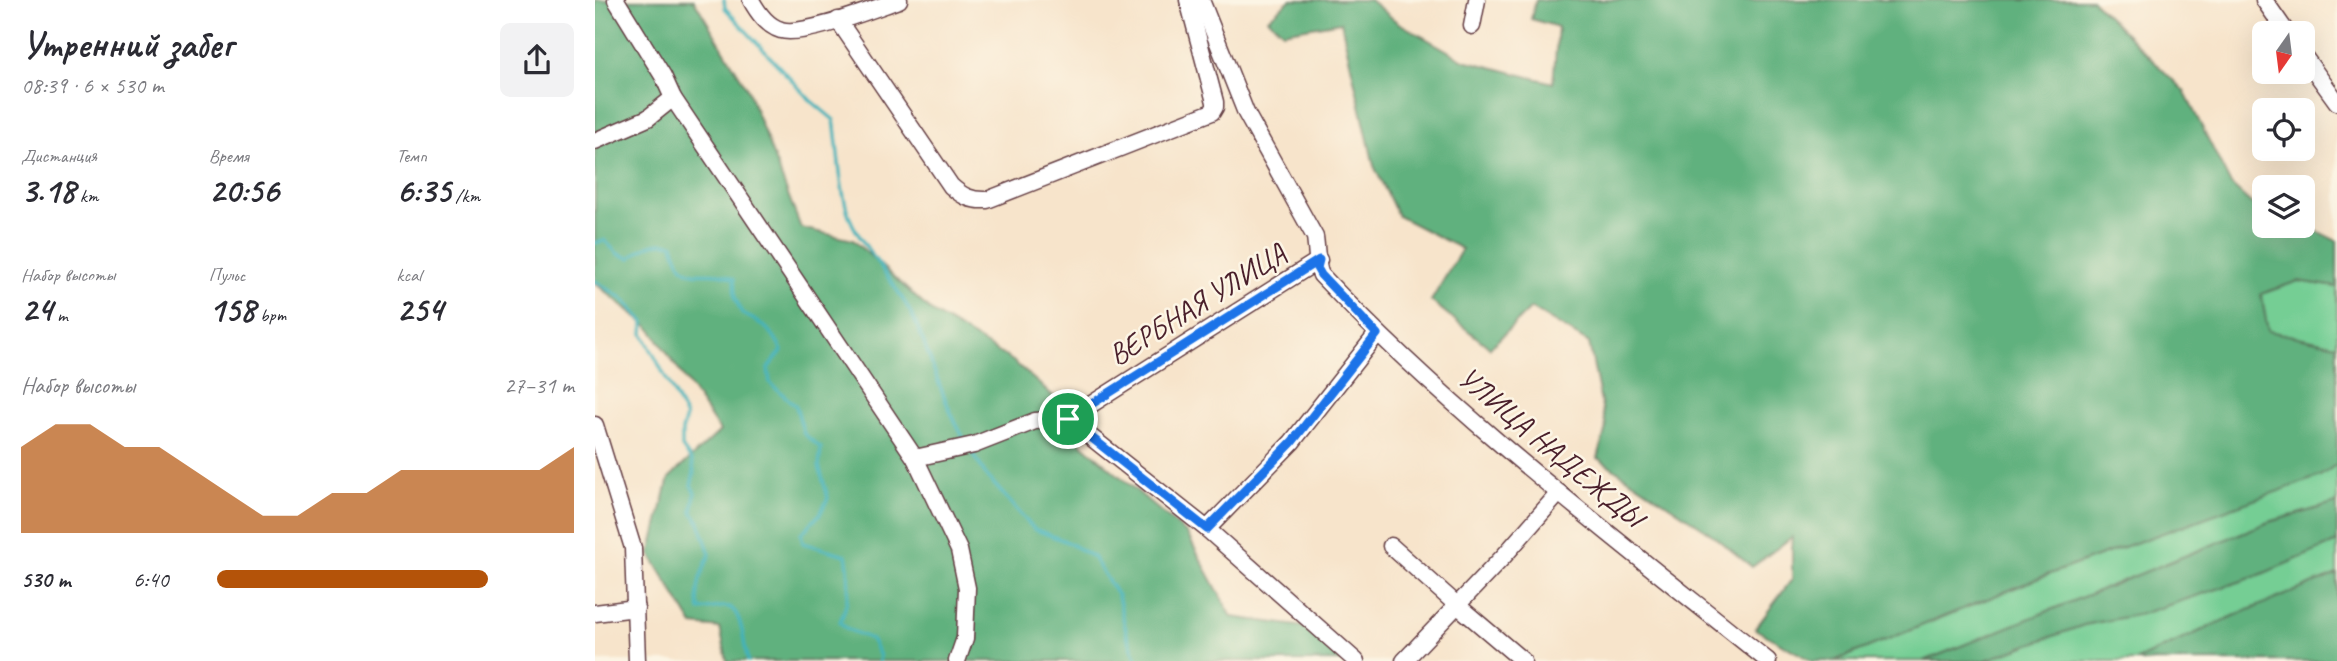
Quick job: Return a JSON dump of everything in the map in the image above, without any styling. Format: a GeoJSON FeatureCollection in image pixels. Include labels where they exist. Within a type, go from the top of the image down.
{"type":"FeatureCollection","features":[{"type":"Feature","properties":{"kind":"street"},"geometry":{"type":"LineString","coordinates":[[616,0],[663,76],[673,98],[915,458],[959,550],[967,588],[965,638],[957,661]]}},
{"type":"Feature","properties":{"kind":"street"},"geometry":{"type":"LineString","coordinates":[[751,0],[759,14],[771,25],[781,30],[798,31],[899,0]]}},
{"type":"Feature","properties":{"kind":"street"},"geometry":{"type":"LineString","coordinates":[[838,20],[951,186],[969,198],[987,200],[1212,112],[1215,102],[1188,0]]}},
{"type":"Feature","properties":{"kind":"street","name":"УЛИЦА НАДЕЖДЫ"},"geometry":{"type":"LineString","coordinates":[[1201,0],[1246,113],[1315,237],[1319,260],[1317,268],[1321,275],[1377,334],[1559,494],[1767,661]]}},
{"type":"Feature","properties":{"kind":"street"},"geometry":{"type":"LineString","coordinates":[[1472,26],[1477,0]]}},
{"type":"Feature","properties":{"kind":"street"},"geometry":{"type":"LineString","coordinates":[[2264,0],[2279,21]]}},
{"type":"Feature","properties":{"kind":"street"},"geometry":{"type":"LineString","coordinates":[[2315,72],[2337,102]]}},
{"type":"Feature","properties":{"kind":"street"},"geometry":{"type":"LineString","coordinates":[[596,141],[648,118],[673,98]]}},
{"type":"Feature","properties":{"kind":"street","name":"ВЕРБНАЯ УЛИЦА"},"geometry":{"type":"LineString","coordinates":[[1068,419],[1319,260]]}},
{"type":"Feature","properties":{"kind":"street"},"geometry":{"type":"LineString","coordinates":[[1207,529],[1292,442],[1377,334]]}},
{"type":"Feature","properties":{"kind":"street"},"geometry":{"type":"LineString","coordinates":[[915,458],[974,445],[1035,421],[1068,419],[1207,529],[1356,661]]}},
{"type":"Feature","properties":{"kind":"street"},"geometry":{"type":"LineString","coordinates":[[595,427],[633,548],[637,661]]}},
{"type":"Feature","properties":{"kind":"street"},"geometry":{"type":"LineString","coordinates":[[1403,661],[1559,494]]}},
{"type":"Feature","properties":{"kind":"street"},"geometry":{"type":"LineString","coordinates":[[1391,545],[1523,661]]}},
{"type":"Feature","properties":{"kind":"street"},"geometry":{"type":"LineString","coordinates":[[595,613],[636,608]]}},
{"type":"Feature","properties":{"kind":"green space"},"geometry":{"type":"Polygon","coordinates":[[[595,0],[694,0],[747,88],[801,228],[853,240],[932,312],[1013,361],[1053,396],[1081,443],[1187,534],[1232,617],[1305,627],[1345,661],[727,661],[720,628],[693,625],[650,554],[669,478],[720,431],[650,328],[595,283],[595,0]]]}},
{"type":"Feature","properties":{"kind":"green space"},"geometry":{"type":"Polygon","coordinates":[[[1290,0],[1370,0],[1397,22],[1464,60],[1553,83],[1558,27],[1531,19],[1536,0],[2092,0],[2184,91],[2231,185],[2252,204],[2252,238],[2315,238],[2315,230],[2337,241],[2337,287],[2298,281],[2261,294],[2268,331],[2337,345],[2337,464],[2320,476],[2044,576],[1834,661],[1812,661],[1755,629],[1792,579],[1792,537],[1752,567],[1706,530],[1598,458],[1606,427],[1589,343],[1531,308],[1490,348],[1431,301],[1462,249],[1398,216],[1374,166],[1341,22],[1283,32],[1268,19],[1290,0]]]}},
{"type":"Feature","properties":{"kind":"green space"},"geometry":{"type":"Polygon","coordinates":[[[2298,281],[2337,287],[2337,345],[2268,331],[2261,294],[2298,281]]]}},
{"type":"Feature","properties":{"kind":"green space"},"geometry":{"type":"Polygon","coordinates":[[[2337,464],[2337,503],[2269,522],[1924,661],[1834,661],[2044,576],[2319,476],[2337,464]]]}},
{"type":"Feature","properties":{"kind":"green space"},"geometry":{"type":"Polygon","coordinates":[[[2337,503],[2337,542],[2257,576],[2141,614],[2084,625],[1983,661],[1924,661],[2269,522],[2337,503]]]}},
{"type":"Feature","properties":{"kind":"green space"},"geometry":{"type":"Polygon","coordinates":[[[2337,542],[2337,574],[2229,618],[2135,661],[1983,661],[2084,625],[2141,614],[2257,576],[2337,542]]]}},
{"type":"Feature","properties":{"kind":"green space"},"geometry":{"type":"Polygon","coordinates":[[[2337,574],[2337,661],[2135,661],[2229,618],[2337,574]]]}},
{"type":"Feature","properties":{"kind":"waterway"},"geometry":{"type":"LineString","coordinates":[[724,0],[725,8],[810,100],[834,120],[842,188],[848,214],[914,319],[944,397],[966,442]]}},
{"type":"Feature","properties":{"kind":"waterway"},"geometry":{"type":"LineString","coordinates":[[595,243],[604,240],[618,254],[630,258],[650,245],[673,244],[678,259],[690,272],[723,275],[734,279],[735,297],[742,314],[761,324],[775,338],[782,351],[768,368],[770,383],[796,406],[804,434],[821,448],[819,466],[828,498],[820,514],[801,534],[803,543],[846,555],[849,589],[840,622],[847,629],[871,639],[880,656],[879,661]]}},
{"type":"Feature","properties":{"kind":"waterway"},"geometry":{"type":"LineString","coordinates":[[595,281],[622,298],[644,322],[643,334],[686,417],[682,431],[682,447],[692,461],[694,473],[691,485],[695,493],[692,512],[699,522],[710,554],[698,588],[700,610],[726,607],[734,610],[740,623],[748,661]]}},
{"type":"Feature","properties":{"kind":"waterway"},"geometry":{"type":"LineString","coordinates":[[972,452],[986,475],[1034,529],[1065,541],[1093,557],[1118,596],[1127,635],[1137,660],[1141,661]]}},
{"type":"Feature","properties":{"kind":"route"},"geometry":{"type":"LineString","coordinates":[[1319,260],[1317,268],[1321,275],[1377,334],[1292,442],[1207,529],[1068,419],[1319,260]]}}]}
